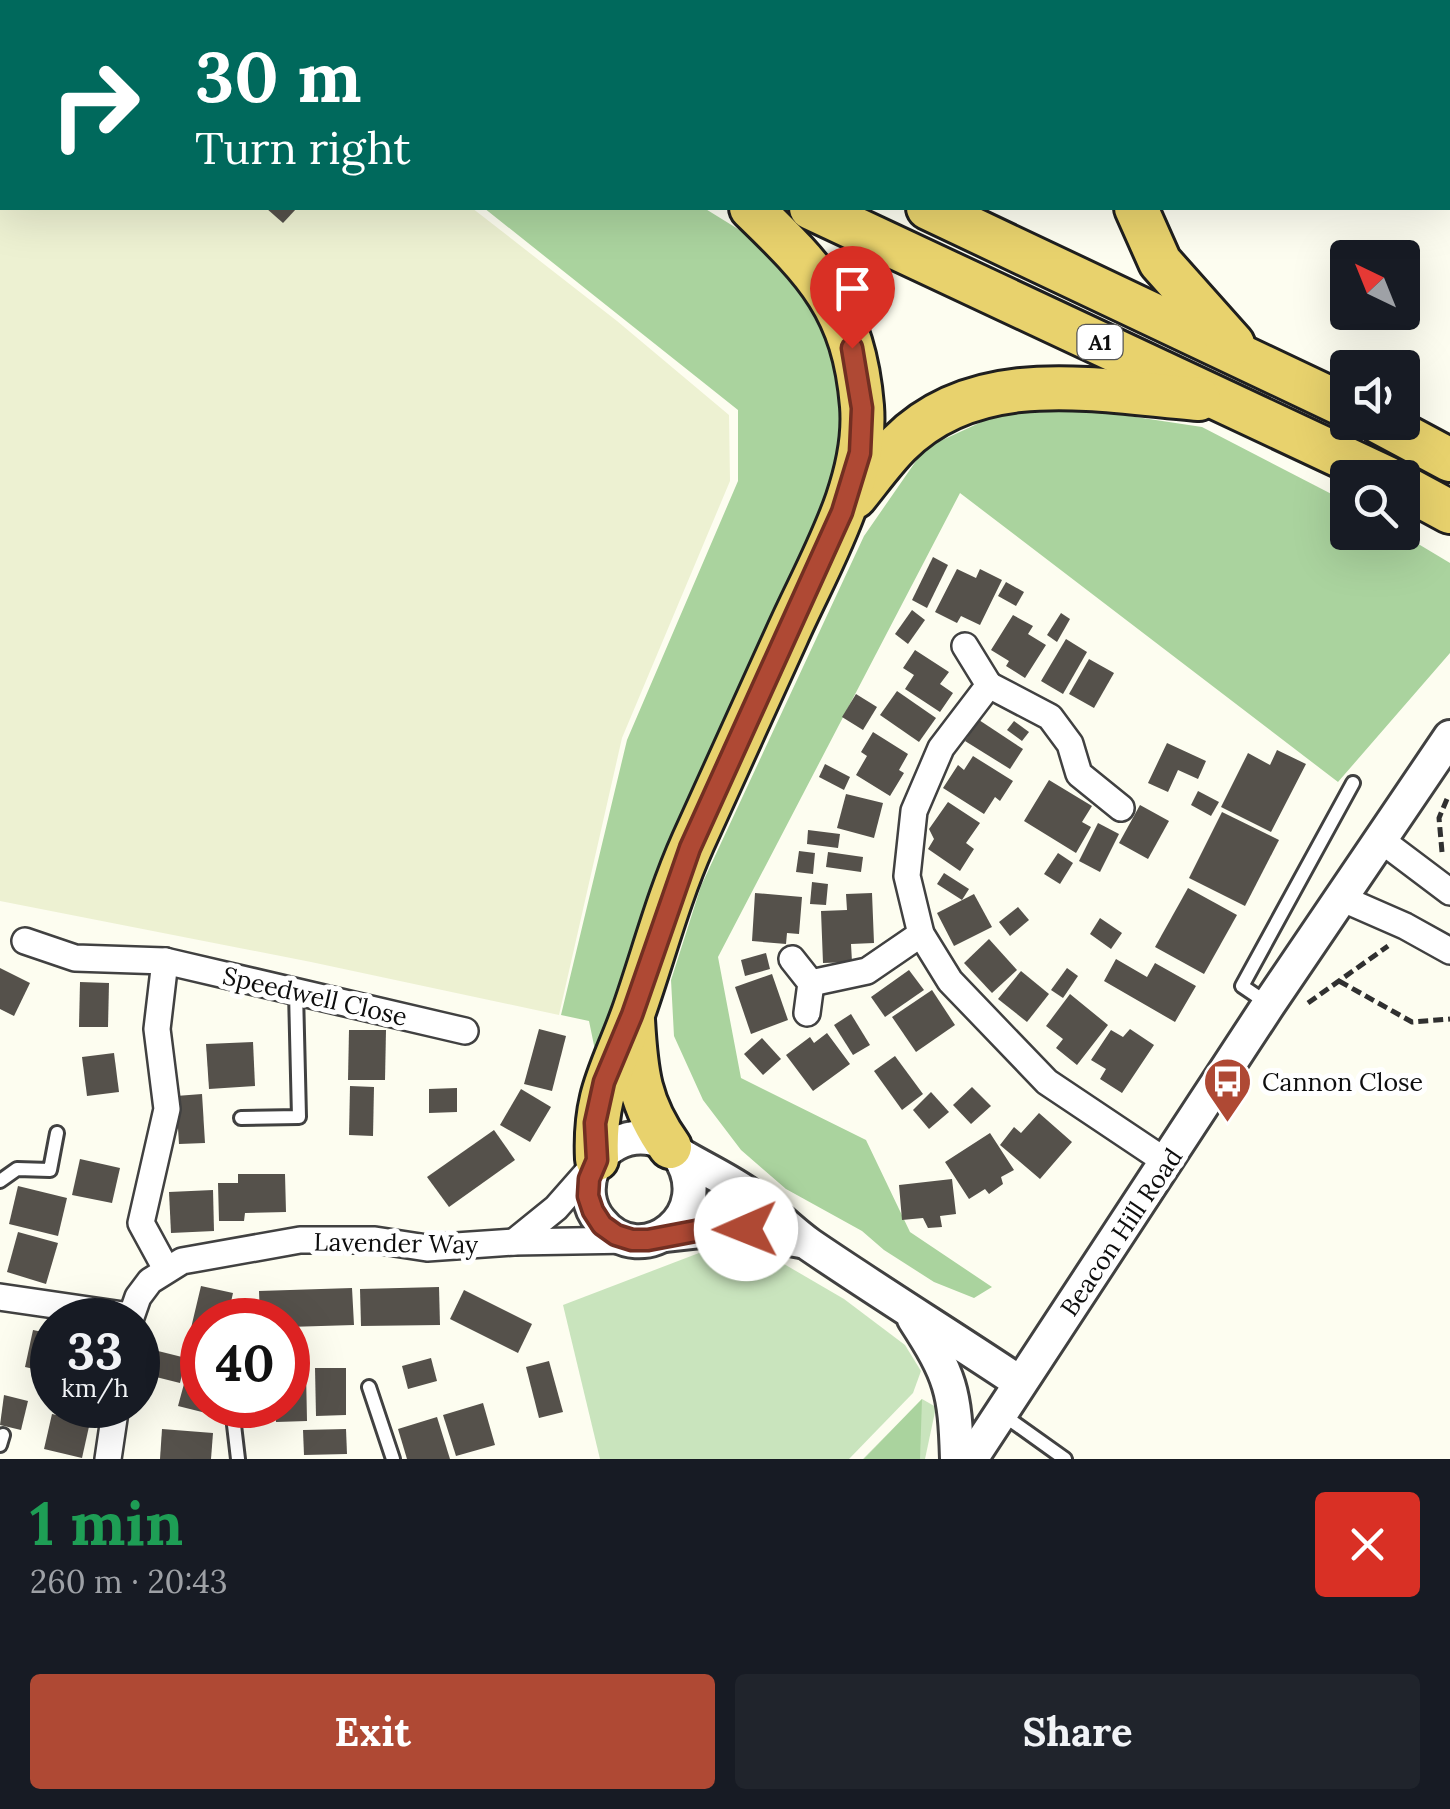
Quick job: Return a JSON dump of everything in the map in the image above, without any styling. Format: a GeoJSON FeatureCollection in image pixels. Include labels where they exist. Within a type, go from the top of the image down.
{"type":"FeatureCollection","features":[{"type":"Feature","properties":{"kind":"highway","name":"A1"},"geometry":{"type":"LineString","coordinates":[[596,1162],[595,1123],[604,1082],[632,1015],[690,848],[842,512],[860,453],[862,408],[852,348],[837,307],[809,265],[752,210]]}},
{"type":"Feature","properties":{"kind":"highway","name":"A1"},"geometry":{"type":"LineString","coordinates":[[816,210],[1350,460]]}},
{"type":"Feature","properties":{"kind":"highway","name":"A1"},"geometry":{"type":"LineString","coordinates":[[932,210],[1330,399]]}},
{"type":"Feature","properties":{"kind":"highway","name":"A1"},"geometry":{"type":"LineString","coordinates":[[1137,210],[1160,262],[1245,358]]}},
{"type":"Feature","properties":{"kind":"highway","name":"A1"},"geometry":{"type":"LineString","coordinates":[[842,512],[900,442],[935,416],[983,395],[1056,386],[1229,402]]}},
{"type":"Feature","properties":{"kind":"highway"},"geometry":{"type":"LineString","coordinates":[[1413,440],[1450,460]]}},
{"type":"Feature","properties":{"kind":"highway"},"geometry":{"type":"LineString","coordinates":[[1420,496],[1450,512]]}},
{"type":"Feature","properties":{"kind":"highway","name":"A1"},"geometry":{"type":"LineString","coordinates":[[632,1015],[641,1092],[652,1120],[673,1150]]}},
{"type":"Feature","properties":{"kind":"street"},"geometry":{"type":"LineString","coordinates":[[965,646],[989,685],[1050,717],[1070,744],[1079,774],[1121,808]]}},
{"type":"Feature","properties":{"kind":"street"},"geometry":{"type":"LineString","coordinates":[[989,685],[942,748],[914,811],[907,876],[921,934],[950,980],[1047,1082],[1168,1163]]}},
{"type":"Feature","properties":{"kind":"street","name":"Beacon Hill Road"},"geometry":{"type":"LineString","coordinates":[[971,1459],[1450,737]]}},
{"type":"Feature","properties":{"kind":"street"},"geometry":{"type":"LineString","coordinates":[[1381,840],[1450,892]]}},
{"type":"Feature","properties":{"kind":"street"},"geometry":{"type":"LineString","coordinates":[[1341,898],[1405,926],[1450,952]]}},
{"type":"Feature","properties":{"kind":"street"},"geometry":{"type":"LineString","coordinates":[[812,983],[867,971],[921,934]]}},
{"type":"Feature","properties":{"kind":"street","name":"Speedwell Close"},"geometry":{"type":"LineString","coordinates":[[24,941],[74,958],[165,961],[466,1031]]}},
{"type":"Feature","properties":{"kind":"street"},"geometry":{"type":"LineString","coordinates":[[792,959],[812,983]]}},
{"type":"Feature","properties":{"kind":"street"},"geometry":{"type":"LineString","coordinates":[[137,1298],[150,1280],[166,1270],[141,1223],[167,1109],[158,1028],[165,961]]}},
{"type":"Feature","properties":{"kind":"street"},"geometry":{"type":"LineString","coordinates":[[806,1014],[812,983]]}},
{"type":"Feature","properties":{"kind":"street"},"geometry":{"type":"LineString","coordinates":[[623,1140],[656,1140],[673,1150],[686,1166],[691,1181],[691,1197],[677,1225],[648,1237],[616,1235],[602,1225],[588,1196],[596,1162],[608,1148],[623,1140]]}},
{"type":"Feature","properties":{"kind":"street","name":"Lavender Way"},"geometry":{"type":"LineString","coordinates":[[673,1150],[746,1193],[806,1242],[1019,1382]]}},
{"type":"Feature","properties":{"kind":"street","name":"Lavender Way"},"geometry":{"type":"LineString","coordinates":[[514,1242],[556,1208],[596,1162]]}},
{"type":"Feature","properties":{"kind":"street","name":"Lavender Way"},"geometry":{"type":"LineString","coordinates":[[166,1270],[182,1261],[300,1240],[375,1240],[427,1248],[471,1247],[648,1237],[728,1228],[806,1242]]}},
{"type":"Feature","properties":{"kind":"street"},"geometry":{"type":"LineString","coordinates":[[0,1297],[30,1302]]}},
{"type":"Feature","properties":{"kind":"street"},"geometry":{"type":"LineString","coordinates":[[908,1308],[953,1389],[957,1459]]}},
{"type":"Feature","properties":{"kind":"street"},"geometry":{"type":"LineString","coordinates":[[108,1459],[113,1428]]}},
{"type":"Feature","properties":{"kind":"lane"},"geometry":{"type":"LineString","coordinates":[[1270,1004],[1242,986],[1353,783]]}},
{"type":"Feature","properties":{"kind":"lane"},"geometry":{"type":"LineString","coordinates":[[241,1118],[299,1118],[296,992]]}},
{"type":"Feature","properties":{"kind":"lane"},"geometry":{"type":"LineString","coordinates":[[0,1181],[17,1168],[50,1170],[57,1134]]}},
{"type":"Feature","properties":{"kind":"lane"},"geometry":{"type":"LineString","coordinates":[[369,1387],[393,1459]]}},
{"type":"Feature","properties":{"kind":"lane"},"geometry":{"type":"LineString","coordinates":[[1000,1412],[1065,1459]]}},
{"type":"Feature","properties":{"kind":"lane"},"geometry":{"type":"LineString","coordinates":[[234,1428],[238,1459]]}},
{"type":"Feature","properties":{"kind":"path"},"geometry":{"type":"LineString","coordinates":[[1446,862],[1440,848],[1440,818],[1450,791]]}},
{"type":"Feature","properties":{"kind":"path"},"geometry":{"type":"LineString","coordinates":[[1395,941],[1338,980],[1412,1022],[1450,1019]]}},
{"type":"Feature","properties":{"kind":"green space"},"geometry":{"type":"Polygon","coordinates":[[[0,210],[475,210],[729,415],[730,481],[622,738],[559,1015],[0,901],[0,210]]]}},
{"type":"Feature","properties":{"kind":"green space"},"geometry":{"type":"Polygon","coordinates":[[[487,210],[707,210],[780,255],[830,335],[842,426],[831,490],[596,1055],[589,1021],[561,1015],[627,740],[738,481],[738,410],[487,210]]]}},
{"type":"Feature","properties":{"kind":"green space"},"geometry":{"type":"Polygon","coordinates":[[[1096,411],[1202,427],[1330,493],[1330,550],[1420,550],[1420,545],[1450,563],[1450,653],[1338,782],[960,493],[718,957],[741,1078],[866,1140],[910,1232],[992,1287],[974,1298],[934,1282],[862,1231],[786,1189],[741,1150],[703,1100],[674,1036],[671,980],[701,886],[864,536],[925,448],[1001,413],[1096,411]]]}},
{"type":"Feature","properties":{"kind":"green space"},"geometry":{"type":"Polygon","coordinates":[[[699,1253],[772,1257],[844,1299],[905,1345],[921,1371],[913,1393],[849,1459],[600,1459],[563,1305],[699,1253]]]}},
{"type":"Feature","properties":{"kind":"green space"},"geometry":{"type":"Polygon","coordinates":[[[922,1399],[936,1407],[925,1459],[863,1459],[922,1399]]]}},
{"type":"Feature","properties":{"kind":"green space"},"geometry":{"type":"Polygon","coordinates":[[[922,1399],[920,1459],[864,1459],[922,1399]]]}},
{"type":"Feature","properties":{"kind":"building"},"geometry":{"type":"Polygon","coordinates":[[[268,210],[295,210],[283,223],[268,210]]]}},
{"type":"Feature","properties":{"kind":"building"},"geometry":{"type":"Polygon","coordinates":[[[933,557],[948,565],[927,608],[912,600],[933,557]]]}},
{"type":"Feature","properties":{"kind":"building"},"geometry":{"type":"Polygon","coordinates":[[[957,569],[976,578],[980,569],[1002,580],[980,625],[961,616],[957,623],[935,612],[957,569]]]}},
{"type":"Feature","properties":{"kind":"building"},"geometry":{"type":"Polygon","coordinates":[[[1006,582],[1024,592],[1016,606],[998,596],[1006,582]]]}},
{"type":"Feature","properties":{"kind":"building"},"geometry":{"type":"Polygon","coordinates":[[[912,610],[925,620],[908,644],[895,634],[912,610]]]}},
{"type":"Feature","properties":{"kind":"building"},"geometry":{"type":"Polygon","coordinates":[[[1061,613],[1070,619],[1057,642],[1047,635],[1061,613]]]}},
{"type":"Feature","properties":{"kind":"building"},"geometry":{"type":"Polygon","coordinates":[[[1013,615],[1033,626],[1028,634],[1046,645],[1025,678],[991,650],[1013,615]]]}},
{"type":"Feature","properties":{"kind":"building"},"geometry":{"type":"Polygon","coordinates":[[[1066,639],[1087,652],[1063,694],[1041,681],[1066,639]]]}},
{"type":"Feature","properties":{"kind":"building"},"geometry":{"type":"Polygon","coordinates":[[[915,650],[949,672],[940,684],[953,693],[940,712],[905,689],[914,675],[903,668],[915,650]]]}},
{"type":"Feature","properties":{"kind":"building"},"geometry":{"type":"Polygon","coordinates":[[[1089,659],[1114,673],[1094,708],[1069,694],[1089,659]]]}},
{"type":"Feature","properties":{"kind":"building"},"geometry":{"type":"Polygon","coordinates":[[[897,691],[936,718],[919,742],[880,715],[897,691]]]}},
{"type":"Feature","properties":{"kind":"building"},"geometry":{"type":"Polygon","coordinates":[[[856,694],[877,707],[863,730],[842,717],[856,694]]]}},
{"type":"Feature","properties":{"kind":"building"},"geometry":{"type":"Polygon","coordinates":[[[979,720],[1023,749],[1010,769],[965,741],[979,720]]]}},
{"type":"Feature","properties":{"kind":"building"},"geometry":{"type":"Polygon","coordinates":[[[1014,721],[1029,732],[1022,741],[1007,730],[1014,721]]]}},
{"type":"Feature","properties":{"kind":"building"},"geometry":{"type":"Polygon","coordinates":[[[873,732],[908,754],[899,770],[904,773],[890,796],[856,775],[867,756],[861,752],[873,732]]]}},
{"type":"Feature","properties":{"kind":"building"},"geometry":{"type":"Polygon","coordinates":[[[1167,743],[1206,761],[1198,779],[1178,770],[1168,792],[1148,783],[1167,743]]]}},
{"type":"Feature","properties":{"kind":"building"},"geometry":{"type":"Polygon","coordinates":[[[1277,750],[1306,764],[1271,832],[1221,807],[1248,753],[1270,765],[1277,750]]]}},
{"type":"Feature","properties":{"kind":"building"},"geometry":{"type":"Polygon","coordinates":[[[973,756],[1013,781],[1000,801],[995,797],[984,814],[943,788],[958,765],[964,770],[973,756]]]}},
{"type":"Feature","properties":{"kind":"building"},"geometry":{"type":"Polygon","coordinates":[[[825,764],[850,777],[844,790],[819,777],[825,764]]]}},
{"type":"Feature","properties":{"kind":"building"},"geometry":{"type":"Polygon","coordinates":[[[1049,780],[1092,806],[1082,822],[1091,827],[1076,853],[1024,821],[1049,780]]]}},
{"type":"Feature","properties":{"kind":"building"},"geometry":{"type":"Polygon","coordinates":[[[1198,791],[1219,802],[1211,816],[1191,805],[1198,791]]]}},
{"type":"Feature","properties":{"kind":"building"},"geometry":{"type":"Polygon","coordinates":[[[846,794],[883,803],[874,838],[837,828],[846,794]]]}},
{"type":"Feature","properties":{"kind":"building"},"geometry":{"type":"Polygon","coordinates":[[[948,802],[980,823],[966,843],[974,849],[960,871],[928,849],[934,839],[929,829],[948,802]]]}},
{"type":"Feature","properties":{"kind":"building"},"geometry":{"type":"Polygon","coordinates":[[[1140,805],[1169,821],[1148,859],[1119,843],[1140,805]]]}},
{"type":"Feature","properties":{"kind":"building"},"geometry":{"type":"Polygon","coordinates":[[[1222,812],[1279,840],[1245,906],[1189,878],[1222,812]]]}},
{"type":"Feature","properties":{"kind":"building"},"geometry":{"type":"Polygon","coordinates":[[[1098,823],[1119,834],[1100,872],[1079,861],[1098,823]]]}},
{"type":"Feature","properties":{"kind":"building"},"geometry":{"type":"Polygon","coordinates":[[[808,830],[840,834],[838,848],[807,844],[808,830]]]}},
{"type":"Feature","properties":{"kind":"building"},"geometry":{"type":"Polygon","coordinates":[[[799,851],[815,853],[813,874],[796,872],[799,851]]]}},
{"type":"Feature","properties":{"kind":"building"},"geometry":{"type":"Polygon","coordinates":[[[828,852],[863,857],[861,872],[826,867],[828,852]]]}},
{"type":"Feature","properties":{"kind":"building"},"geometry":{"type":"Polygon","coordinates":[[[1058,853],[1073,863],[1060,884],[1044,874],[1058,853]]]}},
{"type":"Feature","properties":{"kind":"building"},"geometry":{"type":"Polygon","coordinates":[[[944,873],[969,889],[962,900],[937,884],[944,873]]]}},
{"type":"Feature","properties":{"kind":"building"},"geometry":{"type":"Polygon","coordinates":[[[812,882],[828,884],[826,905],[810,904],[812,882]]]}},
{"type":"Feature","properties":{"kind":"building"},"geometry":{"type":"Polygon","coordinates":[[[1188,888],[1237,915],[1204,974],[1155,947],[1188,888]]]}},
{"type":"Feature","properties":{"kind":"building"},"geometry":{"type":"Polygon","coordinates":[[[755,893],[802,897],[799,934],[787,933],[786,944],[752,941],[755,893]]]}},
{"type":"Feature","properties":{"kind":"building"},"geometry":{"type":"Polygon","coordinates":[[[872,893],[874,943],[851,944],[852,962],[823,963],[821,911],[847,910],[846,894],[872,893]]]}},
{"type":"Feature","properties":{"kind":"building"},"geometry":{"type":"Polygon","coordinates":[[[974,894],[992,927],[954,946],[937,913],[974,894]]]}},
{"type":"Feature","properties":{"kind":"building"},"geometry":{"type":"Polygon","coordinates":[[[1018,907],[1029,920],[1010,936],[999,922],[1018,907]]]}},
{"type":"Feature","properties":{"kind":"building"},"geometry":{"type":"Polygon","coordinates":[[[1100,918],[1122,933],[1111,949],[1090,934],[1100,918]]]}},
{"type":"Feature","properties":{"kind":"building"},"geometry":{"type":"Polygon","coordinates":[[[989,939],[1017,970],[992,993],[964,963],[989,939]]]}},
{"type":"Feature","properties":{"kind":"building"},"geometry":{"type":"Polygon","coordinates":[[[766,953],[770,969],[745,976],[741,960],[766,953]]]}},
{"type":"Feature","properties":{"kind":"building"},"geometry":{"type":"Polygon","coordinates":[[[1116,959],[1147,977],[1155,963],[1196,986],[1175,1022],[1104,981],[1116,959]]]}},
{"type":"Feature","properties":{"kind":"building"},"geometry":{"type":"Polygon","coordinates":[[[0,968],[30,983],[14,1016],[0,1009],[0,968]]]}},
{"type":"Feature","properties":{"kind":"building"},"geometry":{"type":"Polygon","coordinates":[[[1067,968],[1078,976],[1063,998],[1051,990],[1067,968]]]}},
{"type":"Feature","properties":{"kind":"building"},"geometry":{"type":"Polygon","coordinates":[[[909,970],[924,990],[885,1017],[871,997],[909,970]]]}},
{"type":"Feature","properties":{"kind":"building"},"geometry":{"type":"Polygon","coordinates":[[[1021,971],[1049,994],[1027,1022],[998,999],[1021,971]]]}},
{"type":"Feature","properties":{"kind":"building"},"geometry":{"type":"Polygon","coordinates":[[[772,974],[788,1020],[751,1034],[735,987],[772,974]]]}},
{"type":"Feature","properties":{"kind":"building"},"geometry":{"type":"Polygon","coordinates":[[[80,982],[109,983],[108,1027],[79,1027],[80,982]]]}},
{"type":"Feature","properties":{"kind":"building"},"geometry":{"type":"Polygon","coordinates":[[[932,990],[955,1025],[916,1052],[892,1017],[932,990]]]}},
{"type":"Feature","properties":{"kind":"building"},"geometry":{"type":"Polygon","coordinates":[[[1070,994],[1108,1025],[1077,1065],[1056,1048],[1063,1039],[1046,1026],[1070,994]]]}},
{"type":"Feature","properties":{"kind":"building"},"geometry":{"type":"Polygon","coordinates":[[[851,1014],[870,1045],[853,1055],[834,1025],[851,1014]]]}},
{"type":"Feature","properties":{"kind":"building"},"geometry":{"type":"Polygon","coordinates":[[[539,1029],[566,1036],[552,1091],[524,1084],[539,1029]]]}},
{"type":"Feature","properties":{"kind":"building"},"geometry":{"type":"Polygon","coordinates":[[[1130,1029],[1154,1045],[1122,1093],[1100,1079],[1106,1069],[1091,1060],[1111,1030],[1123,1037],[1130,1029]]]}},
{"type":"Feature","properties":{"kind":"building"},"geometry":{"type":"Polygon","coordinates":[[[349,1030],[386,1030],[385,1080],[348,1080],[349,1030]]]}},
{"type":"Feature","properties":{"kind":"building"},"geometry":{"type":"Polygon","coordinates":[[[827,1033],[850,1064],[813,1091],[786,1055],[810,1037],[814,1043],[827,1033]]]}},
{"type":"Feature","properties":{"kind":"building"},"geometry":{"type":"Polygon","coordinates":[[[762,1038],[781,1059],[763,1075],[744,1054],[762,1038]]]}},
{"type":"Feature","properties":{"kind":"building"},"geometry":{"type":"Polygon","coordinates":[[[253,1042],[255,1086],[209,1089],[206,1044],[253,1042]]]}},
{"type":"Feature","properties":{"kind":"building"},"geometry":{"type":"Polygon","coordinates":[[[114,1053],[119,1092],[87,1096],[82,1057],[114,1053]]]}},
{"type":"Feature","properties":{"kind":"building"},"geometry":{"type":"Polygon","coordinates":[[[895,1056],[923,1094],[902,1110],[874,1071],[895,1056]]]}},
{"type":"Feature","properties":{"kind":"building"},"geometry":{"type":"Polygon","coordinates":[[[350,1086],[374,1087],[373,1136],[349,1135],[350,1086]]]}},
{"type":"Feature","properties":{"kind":"building"},"geometry":{"type":"Polygon","coordinates":[[[972,1087],[991,1106],[971,1124],[953,1105],[972,1087]]]}},
{"type":"Feature","properties":{"kind":"building"},"geometry":{"type":"Polygon","coordinates":[[[457,1088],[457,1112],[429,1113],[429,1089],[457,1088]]]}},
{"type":"Feature","properties":{"kind":"building"},"geometry":{"type":"Polygon","coordinates":[[[521,1089],[551,1107],[530,1142],[500,1125],[521,1089]]]}},
{"type":"Feature","properties":{"kind":"building"},"geometry":{"type":"Polygon","coordinates":[[[931,1092],[949,1112],[929,1129],[913,1110],[931,1092]]]}},
{"type":"Feature","properties":{"kind":"building"},"geometry":{"type":"Polygon","coordinates":[[[202,1094],[205,1143],[179,1144],[176,1096],[202,1094]]]}},
{"type":"Feature","properties":{"kind":"building"},"geometry":{"type":"Polygon","coordinates":[[[1039,1113],[1072,1142],[1040,1179],[1000,1145],[1014,1127],[1021,1133],[1039,1113]]]}},
{"type":"Feature","properties":{"kind":"building"},"geometry":{"type":"Polygon","coordinates":[[[494,1130],[515,1160],[449,1207],[427,1177],[494,1130]]]}},
{"type":"Feature","properties":{"kind":"building"},"geometry":{"type":"Polygon","coordinates":[[[990,1133],[1014,1170],[1001,1177],[1003,1184],[989,1194],[985,1189],[969,1199],[945,1162],[990,1133]]]}},
{"type":"Feature","properties":{"kind":"building"},"geometry":{"type":"Polygon","coordinates":[[[80,1159],[120,1168],[112,1203],[72,1195],[80,1159]]]}},
{"type":"Feature","properties":{"kind":"building"},"geometry":{"type":"Polygon","coordinates":[[[238,1174],[285,1174],[286,1212],[245,1213],[244,1221],[219,1221],[218,1183],[238,1183],[238,1174]]]}},
{"type":"Feature","properties":{"kind":"building"},"geometry":{"type":"Polygon","coordinates":[[[952,1179],[956,1214],[940,1216],[942,1227],[928,1228],[923,1218],[902,1220],[899,1185],[952,1179]]]}},
{"type":"Feature","properties":{"kind":"building"},"geometry":{"type":"Polygon","coordinates":[[[18,1186],[67,1198],[58,1236],[9,1224],[18,1186]]]}},
{"type":"Feature","properties":{"kind":"building"},"geometry":{"type":"Polygon","coordinates":[[[213,1190],[214,1231],[171,1233],[169,1192],[213,1190]]]}},
{"type":"Feature","properties":{"kind":"building"},"geometry":{"type":"Polygon","coordinates":[[[18,1232],[58,1243],[46,1284],[7,1272],[18,1232]]]}},
{"type":"Feature","properties":{"kind":"building"},"geometry":{"type":"Polygon","coordinates":[[[201,1286],[233,1293],[232,1298],[198,1298],[201,1286]]]}},
{"type":"Feature","properties":{"kind":"building"},"geometry":{"type":"Polygon","coordinates":[[[439,1287],[440,1325],[361,1326],[360,1289],[439,1287]]]}},
{"type":"Feature","properties":{"kind":"building"},"geometry":{"type":"Polygon","coordinates":[[[352,1288],[354,1325],[310,1326],[310,1298],[259,1298],[259,1291],[352,1288]]]}},
{"type":"Feature","properties":{"kind":"building"},"geometry":{"type":"Polygon","coordinates":[[[464,1290],[532,1324],[518,1353],[450,1319],[464,1290]]]}},
{"type":"Feature","properties":{"kind":"building"},"geometry":{"type":"Polygon","coordinates":[[[160,1352],[180,1356],[180,1383],[160,1378],[160,1352]]]}},
{"type":"Feature","properties":{"kind":"building"},"geometry":{"type":"Polygon","coordinates":[[[431,1358],[437,1381],[408,1389],[402,1366],[431,1358]]]}},
{"type":"Feature","properties":{"kind":"building"},"geometry":{"type":"Polygon","coordinates":[[[549,1361],[563,1412],[539,1418],[526,1367],[549,1361]]]}},
{"type":"Feature","properties":{"kind":"building"},"geometry":{"type":"Polygon","coordinates":[[[315,1368],[346,1368],[346,1415],[316,1416],[315,1368]]]}},
{"type":"Feature","properties":{"kind":"building"},"geometry":{"type":"Polygon","coordinates":[[[4,1395],[28,1401],[21,1430],[0,1425],[4,1395]]]}},
{"type":"Feature","properties":{"kind":"building"},"geometry":{"type":"Polygon","coordinates":[[[483,1403],[495,1445],[456,1456],[443,1415],[483,1403]]]}},
{"type":"Feature","properties":{"kind":"building"},"geometry":{"type":"Polygon","coordinates":[[[437,1417],[450,1459],[407,1459],[398,1429],[437,1417]]]}},
{"type":"Feature","properties":{"kind":"building"},"geometry":{"type":"Polygon","coordinates":[[[49,1428],[89,1428],[82,1458],[44,1449],[49,1428]]]}},
{"type":"Feature","properties":{"kind":"building"},"geometry":{"type":"Polygon","coordinates":[[[162,1429],[213,1433],[211,1459],[160,1459],[162,1429]]]}},
{"type":"Feature","properties":{"kind":"building"},"geometry":{"type":"Polygon","coordinates":[[[346,1429],[347,1454],[304,1455],[303,1430],[346,1429]]]}},
{"type":"Feature","properties":{"kind":"place","name":"Cannon Close"},"geometry":{"type":"Point","coordinates":[1227,1124]}},
{"type":"Feature","properties":{"kind":"route"},"geometry":{"type":"LineString","coordinates":[[746,1229],[706,1229],[648,1240],[616,1235],[602,1225],[588,1196],[589,1179],[597,1160],[595,1123],[604,1082],[632,1015],[690,848],[842,512],[860,453],[862,408],[852,348]]}}]}
